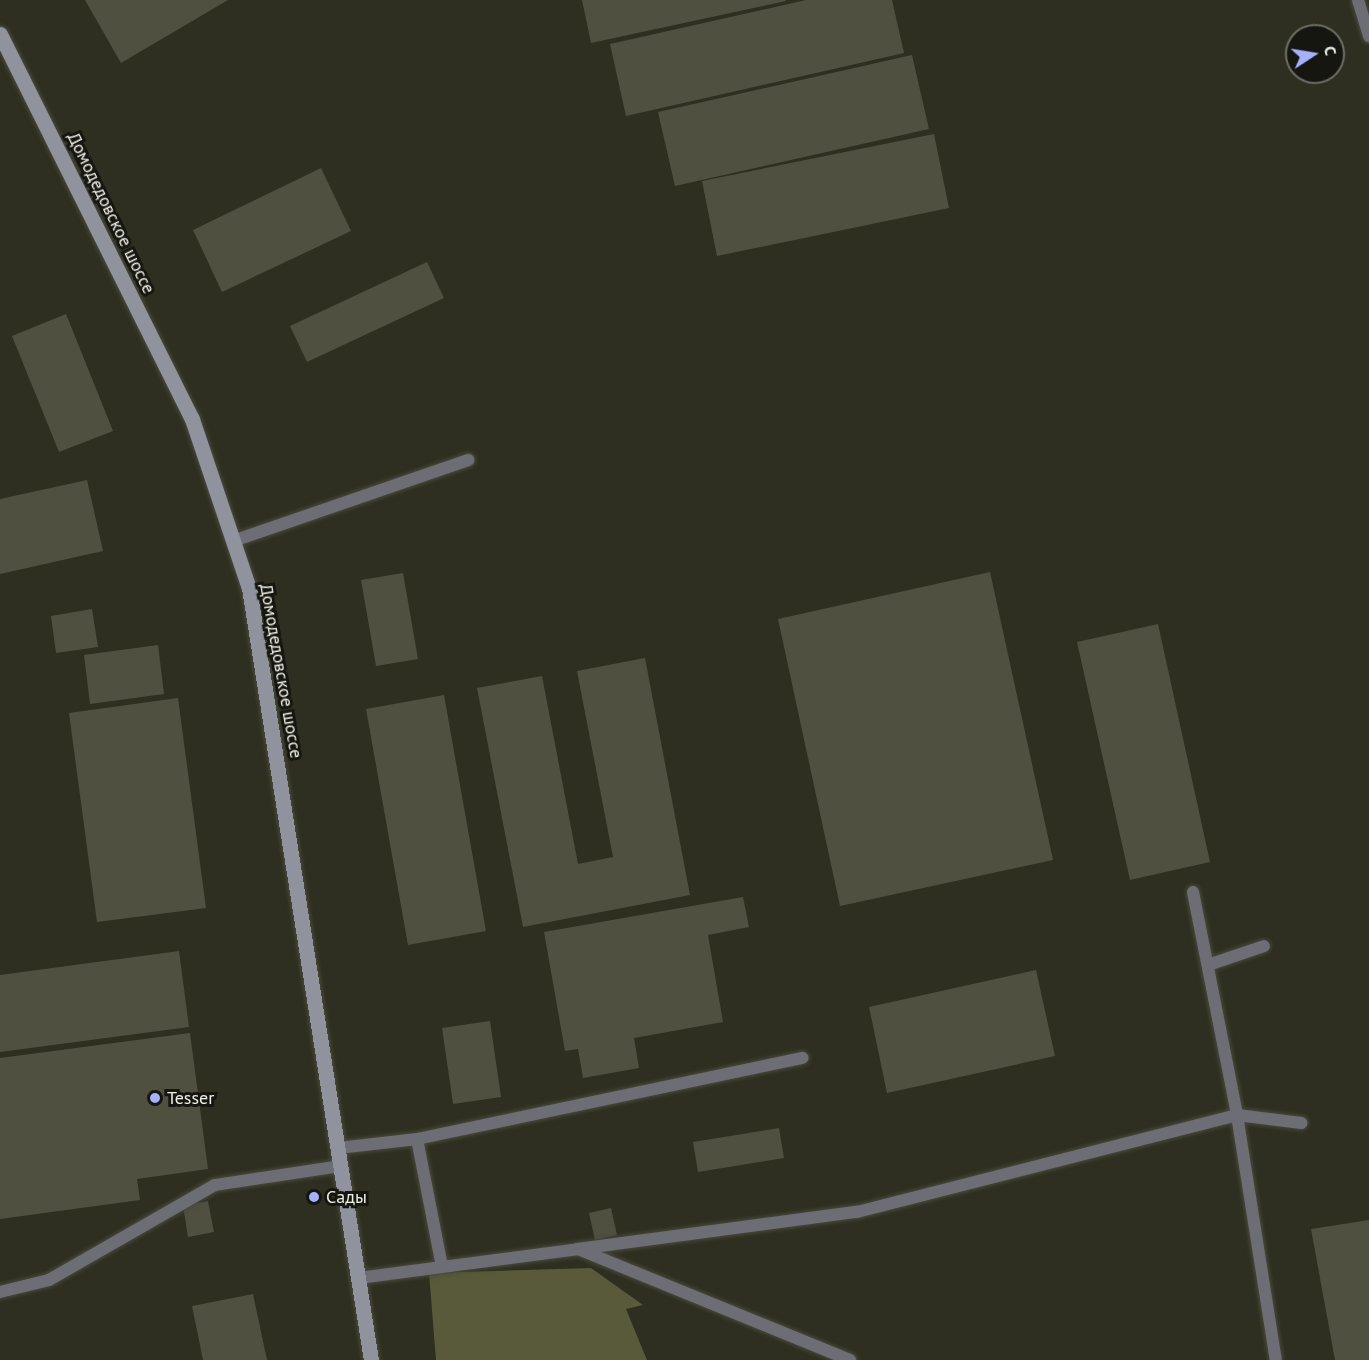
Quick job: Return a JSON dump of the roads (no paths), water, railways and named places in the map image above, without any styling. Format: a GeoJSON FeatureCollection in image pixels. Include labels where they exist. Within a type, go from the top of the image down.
{"type":"FeatureCollection","features":[{"type":"Feature","properties":{"kind":"main road","name":"Домодедовское шоссе"},"geometry":{"type":"LineString","coordinates":[[0,34],[192,419],[249,588],[371,1360]]}},
{"type":"Feature","properties":{"kind":"lane"},"geometry":{"type":"LineString","coordinates":[[1358,0],[1369,36]]}},
{"type":"Feature","properties":{"kind":"lane"},"geometry":{"type":"LineString","coordinates":[[233,541],[468,460]]}},
{"type":"Feature","properties":{"kind":"lane"},"geometry":{"type":"LineString","coordinates":[[1193,892],[1237,1115],[1276,1360]]}},
{"type":"Feature","properties":{"kind":"lane"},"geometry":{"type":"LineString","coordinates":[[1208,965],[1264,946]]}},
{"type":"Feature","properties":{"kind":"lane"},"geometry":{"type":"LineString","coordinates":[[338,1148],[417,1139],[803,1058]]}},
{"type":"Feature","properties":{"kind":"lane"},"geometry":{"type":"LineString","coordinates":[[359,1278],[857,1212],[1237,1115],[1302,1123]]}},
{"type":"Feature","properties":{"kind":"lane"},"geometry":{"type":"LineString","coordinates":[[417,1139],[442,1266]]}},
{"type":"Feature","properties":{"kind":"lane"},"geometry":{"type":"LineString","coordinates":[[0,1292],[49,1280],[215,1185],[341,1166]]}},
{"type":"Feature","properties":{"kind":"lane"},"geometry":{"type":"LineString","coordinates":[[578,1249],[850,1360]]}},
{"type":"Feature","properties":{"kind":"place","name":"Tesser"},"geometry":{"type":"Point","coordinates":[155,1098]}},
{"type":"Feature","properties":{"kind":"place","name":"Сады"},"geometry":{"type":"Point","coordinates":[314,1197]}}]}
